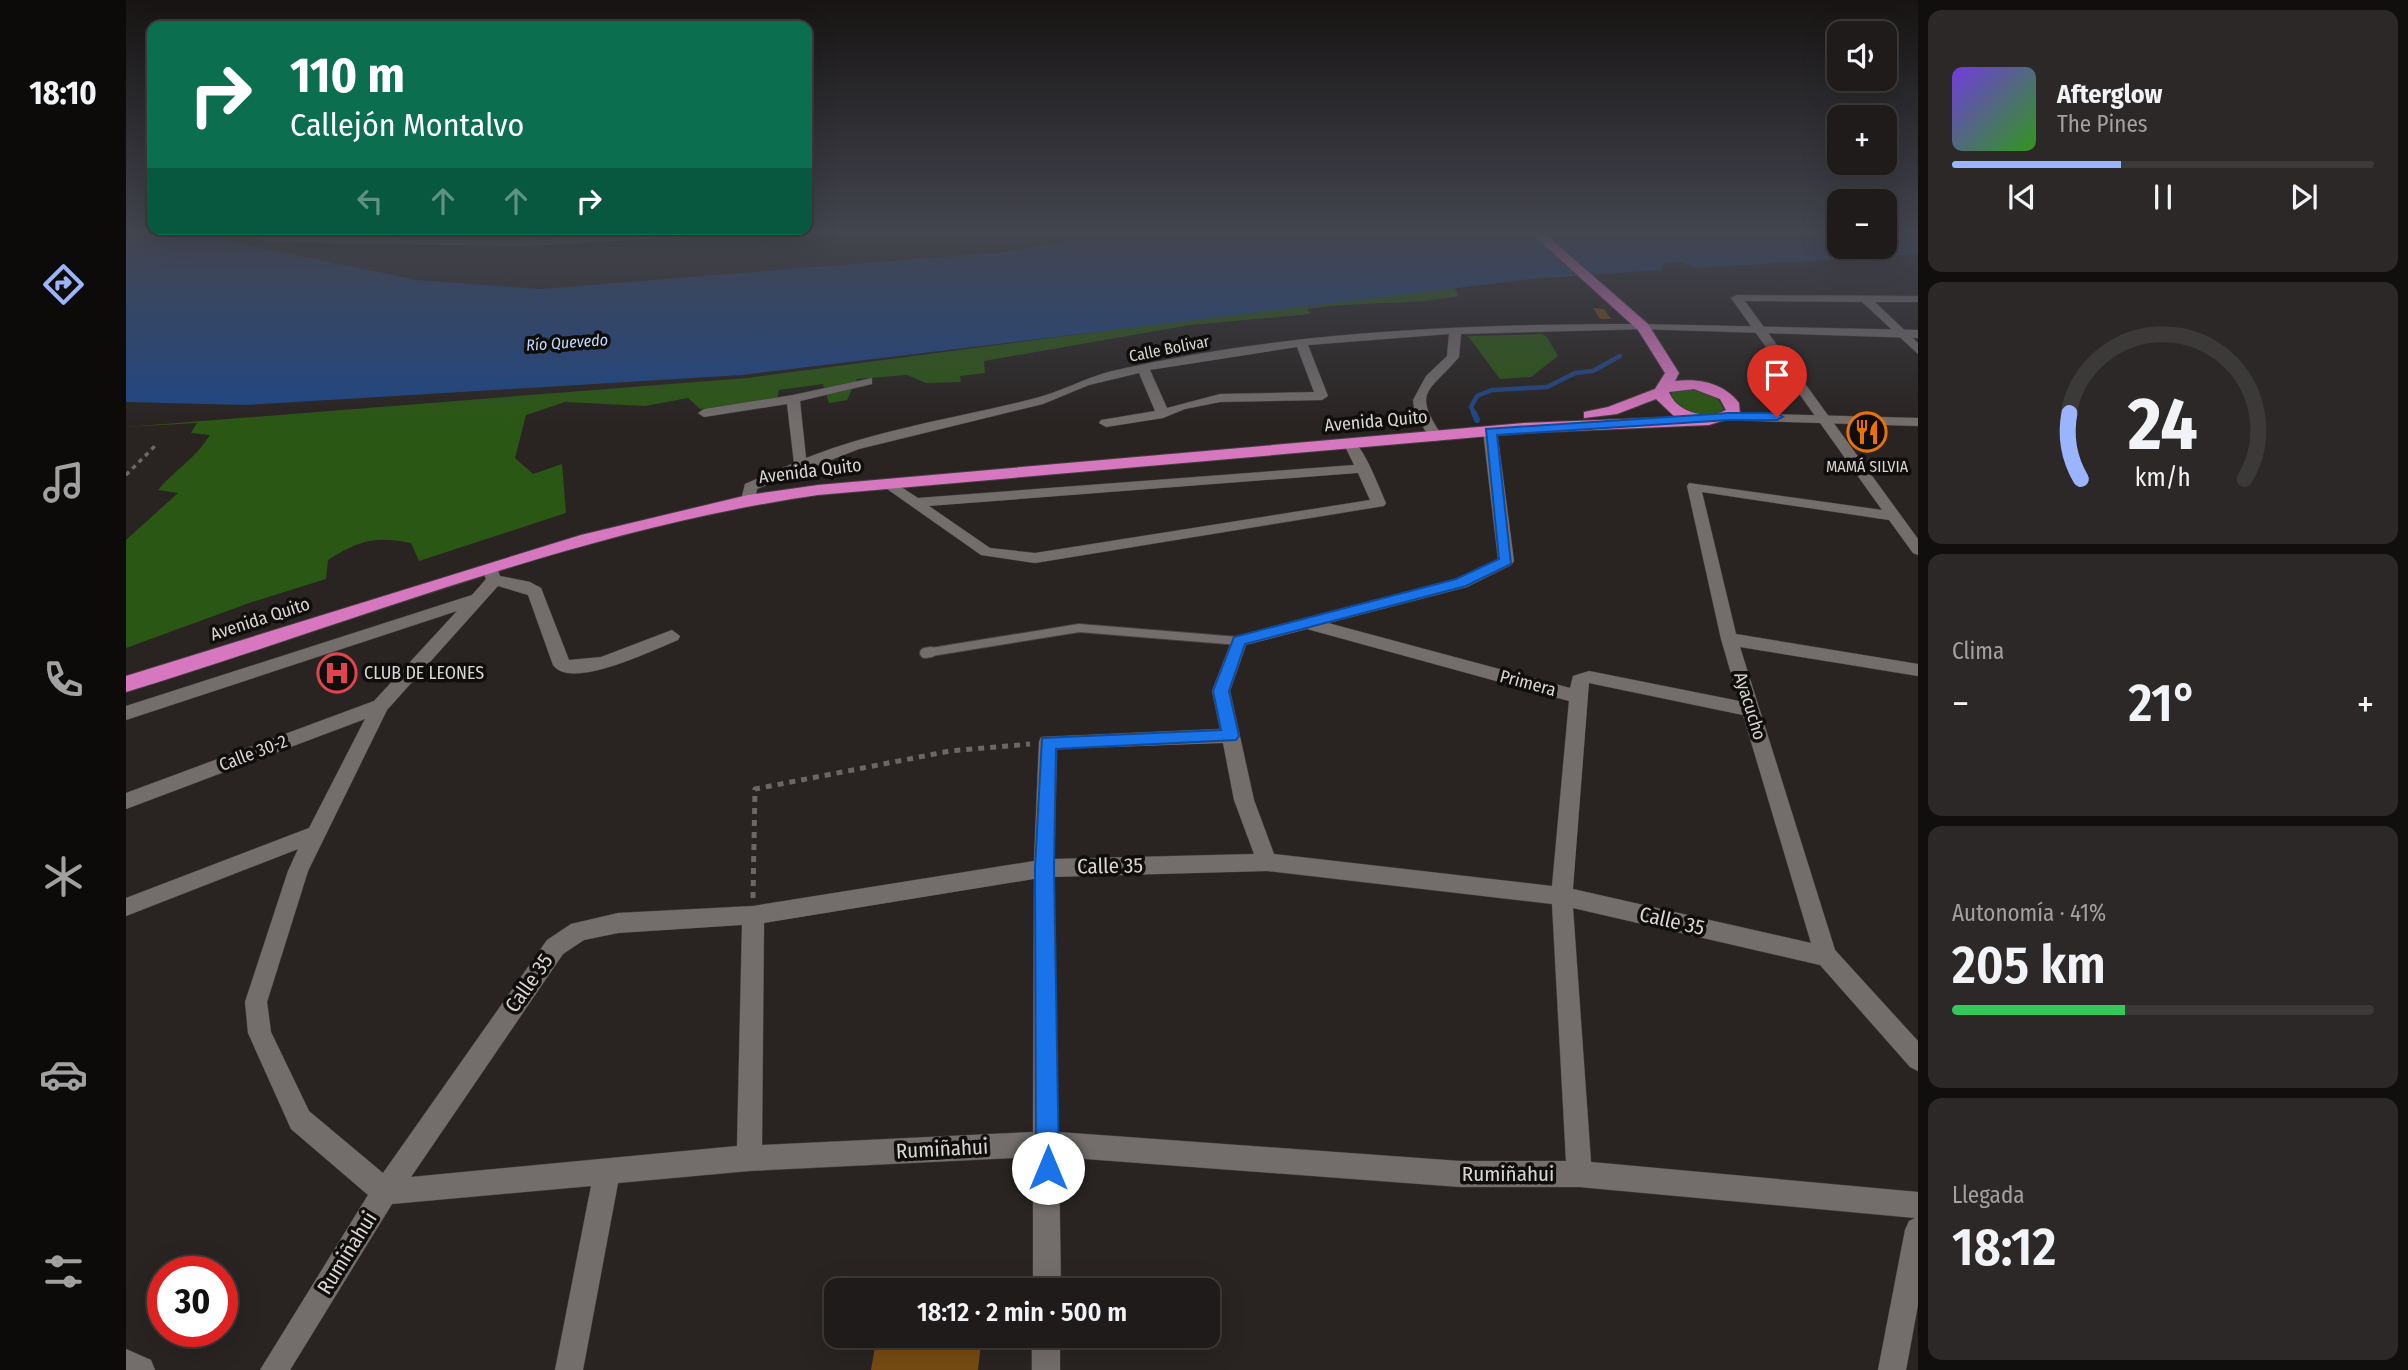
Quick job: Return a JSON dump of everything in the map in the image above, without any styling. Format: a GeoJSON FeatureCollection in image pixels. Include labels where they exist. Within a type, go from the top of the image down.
{"type":"FeatureCollection","features":[{"type":"Feature","properties":{"kind":"highway"},"geometry":{"type":"LineString","coordinates":[[1608,296],[1643,327],[1672,373],[1661,397],[1673,409],[1709,420]]}},
{"type":"Feature","properties":{"kind":"highway"},"geometry":{"type":"LineString","coordinates":[[1663,357],[1702,387],[1730,401],[1734,412],[1729,417]]}},
{"type":"Feature","properties":{"kind":"highway","name":"Avenida Quito"},"geometry":{"type":"LineString","coordinates":[[1524,428],[1612,411],[1680,384],[1702,387]]}},
{"type":"Feature","properties":{"kind":"highway","name":"Avenida Quito"},"geometry":{"type":"LineString","coordinates":[[126,684],[492,575],[651,522],[748,500],[887,484],[1524,428],[1729,417]]}},
{"type":"Feature","properties":{"kind":"street"},"geometry":{"type":"LineString","coordinates":[[1918,299],[1737,298],[1918,550]]}},
{"type":"Feature","properties":{"kind":"street"},"geometry":{"type":"LineString","coordinates":[[1865,299],[1918,350]]}},
{"type":"Feature","properties":{"kind":"street","name":"Calle Bolivar"},"geometry":{"type":"LineString","coordinates":[[748,500],[750,488],[800,462],[918,428],[1036,402],[1080,384],[1143,368],[1301,342],[1511,326],[1760,328],[1918,334]]}},
{"type":"Feature","properties":{"kind":"street"},"geometry":{"type":"LineString","coordinates":[[1436,437],[1419,408],[1429,380],[1453,357],[1455,331]]}},
{"type":"Feature","properties":{"kind":"street"},"geometry":{"type":"LineString","coordinates":[[1106,423],[1163,414],[1180,405],[1216,400],[1322,396],[1301,342]]}},
{"type":"Feature","properties":{"kind":"street"},"geometry":{"type":"LineString","coordinates":[[1143,368],[1163,414]]}},
{"type":"Feature","properties":{"kind":"street"},"geometry":{"type":"LineString","coordinates":[[704,413],[793,399],[868,381]]}},
{"type":"Feature","properties":{"kind":"street"},"geometry":{"type":"LineString","coordinates":[[793,399],[800,462]]}},
{"type":"Feature","properties":{"kind":"street"},"geometry":{"type":"LineString","coordinates":[[1729,417],[1824,417],[1918,422]]}},
{"type":"Feature","properties":{"kind":"street"},"geometry":{"type":"LineString","coordinates":[[1267,862],[1244,800],[1221,691],[1239,641],[1461,583],[1506,561],[1490,431]]}},
{"type":"Feature","properties":{"kind":"street"},"geometry":{"type":"LineString","coordinates":[[887,484],[986,552],[1035,558],[1378,503],[1350,444]]}},
{"type":"Feature","properties":{"kind":"street"},"geometry":{"type":"LineString","coordinates":[[914,503],[1363,468]]}},
{"type":"Feature","properties":{"kind":"street","name":"Ayacucho"},"geometry":{"type":"LineString","coordinates":[[1826,956],[1729,639],[1695,486],[1894,516]]}},
{"type":"Feature","properties":{"kind":"street"},"geometry":{"type":"LineString","coordinates":[[385,1192],[300,1120],[260,1033],[256,1002],[298,871],[380,706],[477,599],[492,575],[535,592],[562,665],[573,669],[592,666],[672,636]]}},
{"type":"Feature","properties":{"kind":"street"},"geometry":{"type":"LineString","coordinates":[[126,713],[477,599]]}},
{"type":"Feature","properties":{"kind":"street","name":"Primera"},"geometry":{"type":"LineString","coordinates":[[1307,622],[1578,697],[1562,896],[1579,1174]]}},
{"type":"Feature","properties":{"kind":"street"},"geometry":{"type":"LineString","coordinates":[[1729,639],[1917,673]]}},
{"type":"Feature","properties":{"kind":"street"},"geometry":{"type":"LineString","coordinates":[[1578,697],[1579,680],[1589,677],[1751,710]]}},
{"type":"Feature","properties":{"kind":"street","name":"Calle 30-2"},"geometry":{"type":"LineString","coordinates":[[126,801],[380,706]]}},
{"type":"Feature","properties":{"kind":"street"},"geometry":{"type":"LineString","coordinates":[[1047,1278],[1044,868],[1048,742],[1230,736]]}},
{"type":"Feature","properties":{"kind":"street"},"geometry":{"type":"LineString","coordinates":[[126,907],[316,834]]}},
{"type":"Feature","properties":{"kind":"street","name":"Calle 35"},"geometry":{"type":"LineString","coordinates":[[385,1192],[555,947],[579,931],[618,923],[753,915],[1044,868],[1267,862],[1562,896],[1826,956]]}},
{"type":"Feature","properties":{"kind":"street"},"geometry":{"type":"LineString","coordinates":[[749,1158],[753,915]]}},
{"type":"Feature","properties":{"kind":"street"},"geometry":{"type":"LineString","coordinates":[[1826,956],[1918,1059]]}},
{"type":"Feature","properties":{"kind":"street","name":"Rumiñahui"},"geometry":{"type":"LineString","coordinates":[[274,1370],[385,1192],[749,1158],[1048,1144],[1460,1174],[1579,1174],[1918,1205]]}},
{"type":"Feature","properties":{"kind":"street"},"geometry":{"type":"LineString","coordinates":[[569,1370],[607,1171]]}},
{"type":"Feature","properties":{"kind":"street"},"geometry":{"type":"LineString","coordinates":[[1892,1370],[1918,1230]]}},
{"type":"Feature","properties":{"kind":"street"},"geometry":{"type":"LineString","coordinates":[[1046,1348],[1046,1370]]}},
{"type":"Feature","properties":{"kind":"street"},"geometry":{"type":"LineString","coordinates":[[126,1363],[141,1370]]}},
{"type":"Feature","properties":{"kind":"lane"},"geometry":{"type":"LineString","coordinates":[[925,653],[1079,628],[1239,641]]}},
{"type":"Feature","properties":{"kind":"path"},"geometry":{"type":"LineString","coordinates":[[126,475],[156,445]]}},
{"type":"Feature","properties":{"kind":"path"},"geometry":{"type":"LineString","coordinates":[[753,915],[755,789],[950,751],[1048,742]]}},
{"type":"Feature","properties":{"kind":"green space"},"geometry":{"type":"Polygon","coordinates":[[[1370,296],[1459,296],[1307,309],[1311,314],[1190,325],[984,361],[985,373],[960,376],[961,382],[926,383],[907,375],[857,379],[847,400],[829,403],[823,384],[779,390],[777,400],[700,409],[688,398],[645,406],[565,402],[526,415],[515,458],[533,474],[562,464],[566,513],[419,561],[411,543],[368,541],[328,560],[326,579],[252,602],[126,648],[126,540],[178,493],[158,490],[199,450],[210,435],[191,433],[197,423],[126,427],[747,378],[1370,296]]]}},
{"type":"Feature","properties":{"kind":"green space"},"geometry":{"type":"Polygon","coordinates":[[[1542,334],[1547,337],[1558,356],[1531,377],[1500,379],[1468,336],[1542,334]]]}},
{"type":"Feature","properties":{"kind":"green space"},"geometry":{"type":"Polygon","coordinates":[[[1690,388],[1716,396],[1724,409],[1703,415],[1681,406],[1670,396],[1675,389],[1690,388]]]}},
{"type":"Feature","properties":{"kind":"water","name":"Río Quevedo"},"geometry":{"type":"Polygon","coordinates":[[[126,296],[1392,296],[742,375],[246,405],[126,402],[126,296]]]}},
{"type":"Feature","properties":{"kind":"building"},"geometry":{"type":"Polygon","coordinates":[[[1593,308],[1604,309],[1611,319],[1600,319],[1593,308]]]}},
{"type":"Feature","properties":{"kind":"building"},"geometry":{"type":"Polygon","coordinates":[[[875,1348],[981,1348],[978,1370],[871,1370],[875,1348]]]}},
{"type":"Feature","properties":{"kind":"waterway"},"geometry":{"type":"LineString","coordinates":[[1474,413],[1471,407],[1477,396],[1492,390],[1547,387],[1575,373],[1593,371],[1620,356]]}},
{"type":"Feature","properties":{"kind":"waterway"},"geometry":{"type":"LineString","coordinates":[[1474,413],[1477,420]]}},
{"type":"Feature","properties":{"kind":"place","name":"MAMÁ SILVIA"},"geometry":{"type":"Point","coordinates":[1867,432]}},
{"type":"Feature","properties":{"kind":"place","name":"CLUB DE LEONES"},"geometry":{"type":"Point","coordinates":[337,673]}},
{"type":"Feature","properties":{"kind":"route"},"geometry":{"type":"LineString","coordinates":[[1048,1168],[1044,868],[1048,742],[1230,736],[1221,691],[1239,641],[1461,583],[1506,561],[1490,431],[1729,417],[1777,417]]}}]}
